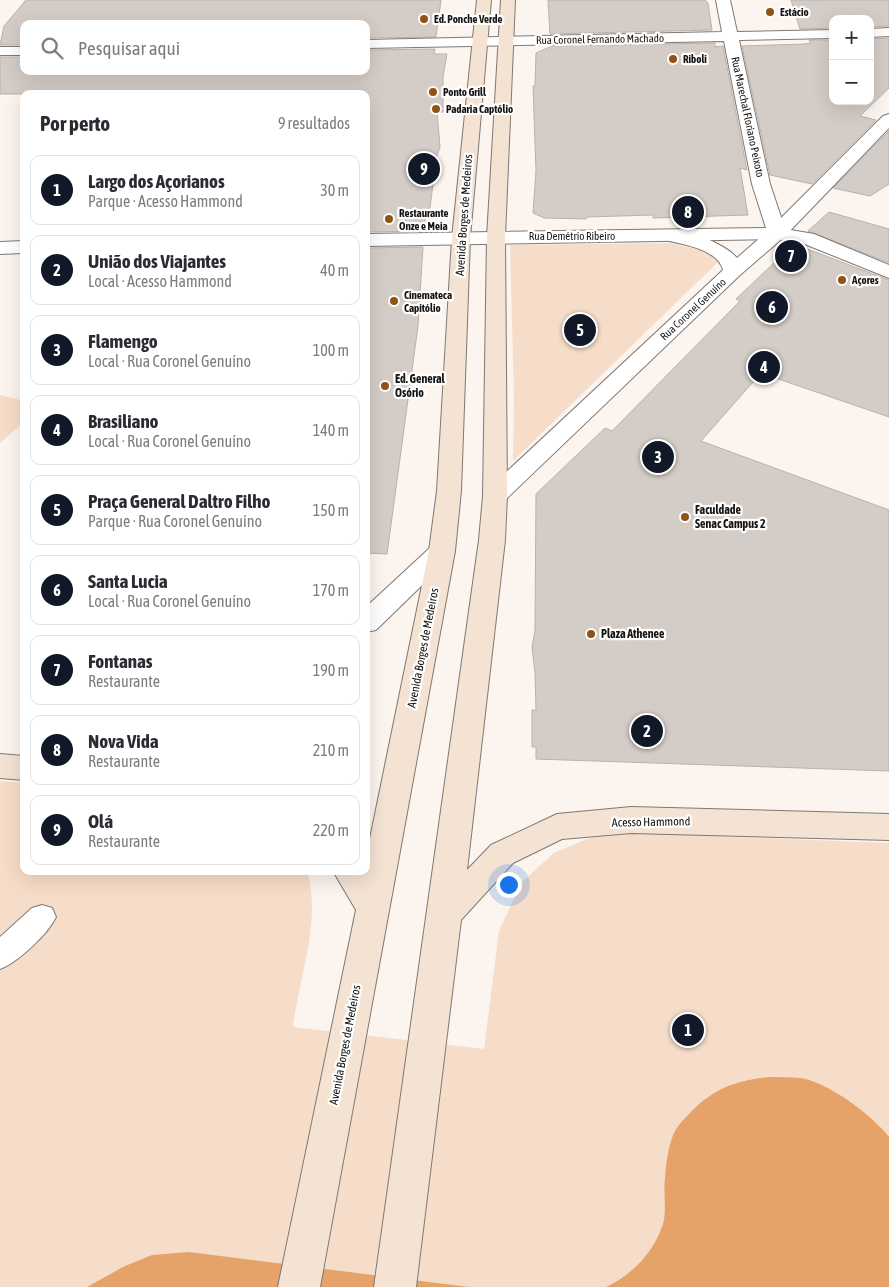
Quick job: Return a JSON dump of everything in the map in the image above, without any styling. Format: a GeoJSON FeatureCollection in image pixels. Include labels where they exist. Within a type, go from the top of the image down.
{"type":"FeatureCollection","features":[{"type":"Feature","properties":{"kind":"main road","name":"Avenida Borges de Medeiros"},"geometry":{"type":"LineString","coordinates":[[299,1287],[442,551],[449,491],[460,238],[478,42],[484,0]]}},
{"type":"Feature","properties":{"kind":"main road"},"geometry":{"type":"LineString","coordinates":[[394,1287],[445,915],[492,540],[495,496],[496,237],[508,0]]}},
{"type":"Feature","properties":{"kind":"main road"},"geometry":{"type":"LineString","coordinates":[[0,766],[20,768]]}},
{"type":"Feature","properties":{"kind":"main road","name":"Acesso Hammond"},"geometry":{"type":"LineString","coordinates":[[445,915],[502,854],[557,826],[631,820],[889,827]]}},
{"type":"Feature","properties":{"kind":"main road"},"geometry":{"type":"LineString","coordinates":[[352,875],[372,907]]}},
{"type":"Feature","properties":{"kind":"street","name":"Rua Marechal Floriano Peixoto"},"geometry":{"type":"LineString","coordinates":[[723,0],[761,184],[777,233]]}},
{"type":"Feature","properties":{"kind":"street"},"geometry":{"type":"LineString","coordinates":[[874,33],[889,32]]}},
{"type":"Feature","properties":{"kind":"street","name":"Rua Coronel Fernando Machado"},"geometry":{"type":"LineString","coordinates":[[370,44],[829,34]]}},
{"type":"Feature","properties":{"kind":"street"},"geometry":{"type":"LineString","coordinates":[[0,51],[20,51]]}},
{"type":"Feature","properties":{"kind":"street","name":"Rua Coronel Genuíno"},"geometry":{"type":"LineString","coordinates":[[495,496],[733,271],[777,233],[889,118]]}},
{"type":"Feature","properties":{"kind":"street","name":"Rua Demétrio Ribeiro"},"geometry":{"type":"LineString","coordinates":[[370,240],[777,233],[807,238],[889,272]]}},
{"type":"Feature","properties":{"kind":"street"},"geometry":{"type":"LineString","coordinates":[[671,236],[695,242],[722,254],[732,263],[733,271]]}},
{"type":"Feature","properties":{"kind":"street"},"geometry":{"type":"LineString","coordinates":[[0,248],[20,248]]}},
{"type":"Feature","properties":{"kind":"street"},"geometry":{"type":"LineString","coordinates":[[370,620],[442,551]]}},
{"type":"Feature","properties":{"kind":"street"},"geometry":{"type":"LineString","coordinates":[[0,956],[42,916]]}},
{"type":"Feature","properties":{"kind":"shaded area"},"geometry":{"type":"Polygon","coordinates":[[[670,243],[709,252],[718,262],[513,461],[514,399],[510,245],[670,243]]]}},
{"type":"Feature","properties":{"kind":"shaded area"},"geometry":{"type":"Polygon","coordinates":[[[0,395],[20,400],[20,426],[0,443],[0,395]]]}},
{"type":"Feature","properties":{"kind":"shaded area"},"geometry":{"type":"Polygon","coordinates":[[[0,781],[20,783],[20,875],[308,875],[311,891],[311,930],[293,1027],[484,1049],[499,931],[521,883],[554,853],[589,838],[634,833],[889,843],[889,1287],[0,1287],[0,781]]]}},
{"type":"Feature","properties":{"kind":"shaded area"},"geometry":{"type":"Polygon","coordinates":[[[769,1077],[800,1078],[823,1086],[861,1110],[889,1137],[889,1287],[606,1287],[625,1276],[641,1262],[659,1234],[664,1219],[666,1167],[670,1144],[680,1124],[700,1104],[717,1091],[746,1081],[769,1077]]]}},
{"type":"Feature","properties":{"kind":"shaded area"},"geometry":{"type":"Polygon","coordinates":[[[189,1252],[469,1287],[87,1287],[125,1266],[152,1255],[189,1252]]]}},
{"type":"Feature","properties":{"kind":"building"},"geometry":{"type":"Polygon","coordinates":[[[26,0],[441,0],[436,37],[370,38],[370,20],[20,20],[20,45],[0,45],[4,26],[26,0]]]}},
{"type":"Feature","properties":{"kind":"building"},"geometry":{"type":"Polygon","coordinates":[[[548,0],[705,0],[708,3],[712,30],[550,34],[548,0]]]}},
{"type":"Feature","properties":{"kind":"building"},"geometry":{"type":"Polygon","coordinates":[[[791,0],[889,0],[889,26],[874,27],[874,15],[829,15],[829,28],[800,29],[791,0]]]}},
{"type":"Feature","properties":{"kind":"building"},"geometry":{"type":"Polygon","coordinates":[[[889,38],[889,88],[874,102],[874,60],[874,39],[889,38]]]}},
{"type":"Feature","properties":{"kind":"building"},"geometry":{"type":"Polygon","coordinates":[[[809,40],[829,40],[829,105],[871,105],[860,116],[876,120],[812,184],[770,175],[742,46],[811,43],[809,40]]]}},
{"type":"Feature","properties":{"kind":"building"},"geometry":{"type":"Polygon","coordinates":[[[715,43],[715,47],[723,46],[747,170],[740,168],[748,215],[653,218],[653,215],[587,217],[586,219],[544,218],[533,213],[536,171],[533,86],[535,86],[536,53],[552,46],[715,43]]]}},
{"type":"Feature","properties":{"kind":"building"},"geometry":{"type":"Polygon","coordinates":[[[435,49],[434,54],[447,54],[443,77],[443,112],[437,112],[440,147],[436,159],[430,208],[426,210],[424,231],[370,232],[370,90],[20,90],[20,94],[0,94],[0,57],[20,57],[20,75],[370,75],[370,50],[435,49]]]}},
{"type":"Feature","properties":{"kind":"building"},"geometry":{"type":"Polygon","coordinates":[[[889,131],[889,184],[870,196],[833,188],[889,131]]]}},
{"type":"Feature","properties":{"kind":"building"},"geometry":{"type":"Polygon","coordinates":[[[829,212],[889,229],[889,263],[808,231],[829,212]]]}},
{"type":"Feature","properties":{"kind":"building"},"geometry":{"type":"Polygon","coordinates":[[[794,244],[889,280],[889,417],[761,373],[701,441],[889,510],[889,771],[536,759],[536,747],[532,747],[532,710],[536,710],[532,647],[535,630],[536,494],[605,428],[612,431],[740,301],[736,299],[794,244]]]}},
{"type":"Feature","properties":{"kind":"building"},"geometry":{"type":"Polygon","coordinates":[[[423,247],[418,326],[387,554],[370,553],[370,248],[423,247]]]}},
{"type":"Feature","properties":{"kind":"place","name":"Estácio"},"geometry":{"type":"Point","coordinates":[770,12]}},
{"type":"Feature","properties":{"kind":"place","name":"Ed. Ponche Verde"},"geometry":{"type":"Point","coordinates":[424,19]}},
{"type":"Feature","properties":{"kind":"place","name":"Riboli"},"geometry":{"type":"Point","coordinates":[673,59]}},
{"type":"Feature","properties":{"kind":"place","name":"Ponto Grill"},"geometry":{"type":"Point","coordinates":[433,92]}},
{"type":"Feature","properties":{"kind":"place","name":"Padaria Captólio"},"geometry":{"type":"Point","coordinates":[436,109]}},
{"type":"Feature","properties":{"kind":"place","name":"Olá"},"geometry":{"type":"Point","coordinates":[424,169]}},
{"type":"Feature","properties":{"kind":"place","name":"Nova Vida"},"geometry":{"type":"Point","coordinates":[688,212]}},
{"type":"Feature","properties":{"kind":"place","name":"Restaurante Onze e Meia"},"geometry":{"type":"Point","coordinates":[389,219]}},
{"type":"Feature","properties":{"kind":"place","name":"Fontanas"},"geometry":{"type":"Point","coordinates":[791,256]}},
{"type":"Feature","properties":{"kind":"place","name":"Açores"},"geometry":{"type":"Point","coordinates":[842,280]}},
{"type":"Feature","properties":{"kind":"place","name":"Cinemateca Capitólio"},"geometry":{"type":"Point","coordinates":[394,301]}},
{"type":"Feature","properties":{"kind":"place","name":"Santa Lucia"},"geometry":{"type":"Point","coordinates":[772,307]}},
{"type":"Feature","properties":{"kind":"place","name":"Praça General Daltro Filho"},"geometry":{"type":"Point","coordinates":[580,330]}},
{"type":"Feature","properties":{"kind":"place","name":"Brasiliano"},"geometry":{"type":"Point","coordinates":[764,367]}},
{"type":"Feature","properties":{"kind":"place","name":"Ed. General Osório"},"geometry":{"type":"Point","coordinates":[385,386]}},
{"type":"Feature","properties":{"kind":"place","name":"Flamengo"},"geometry":{"type":"Point","coordinates":[658,457]}},
{"type":"Feature","properties":{"kind":"place","name":"Faculdade Senac Campus 2"},"geometry":{"type":"Point","coordinates":[685,517]}},
{"type":"Feature","properties":{"kind":"place","name":"Plaza Athenee"},"geometry":{"type":"Point","coordinates":[591,634]}},
{"type":"Feature","properties":{"kind":"place","name":"União dos Viajantes"},"geometry":{"type":"Point","coordinates":[647,731]}},
{"type":"Feature","properties":{"kind":"place","name":"Largo dos Açorianos"},"geometry":{"type":"Point","coordinates":[688,1030]}}]}
